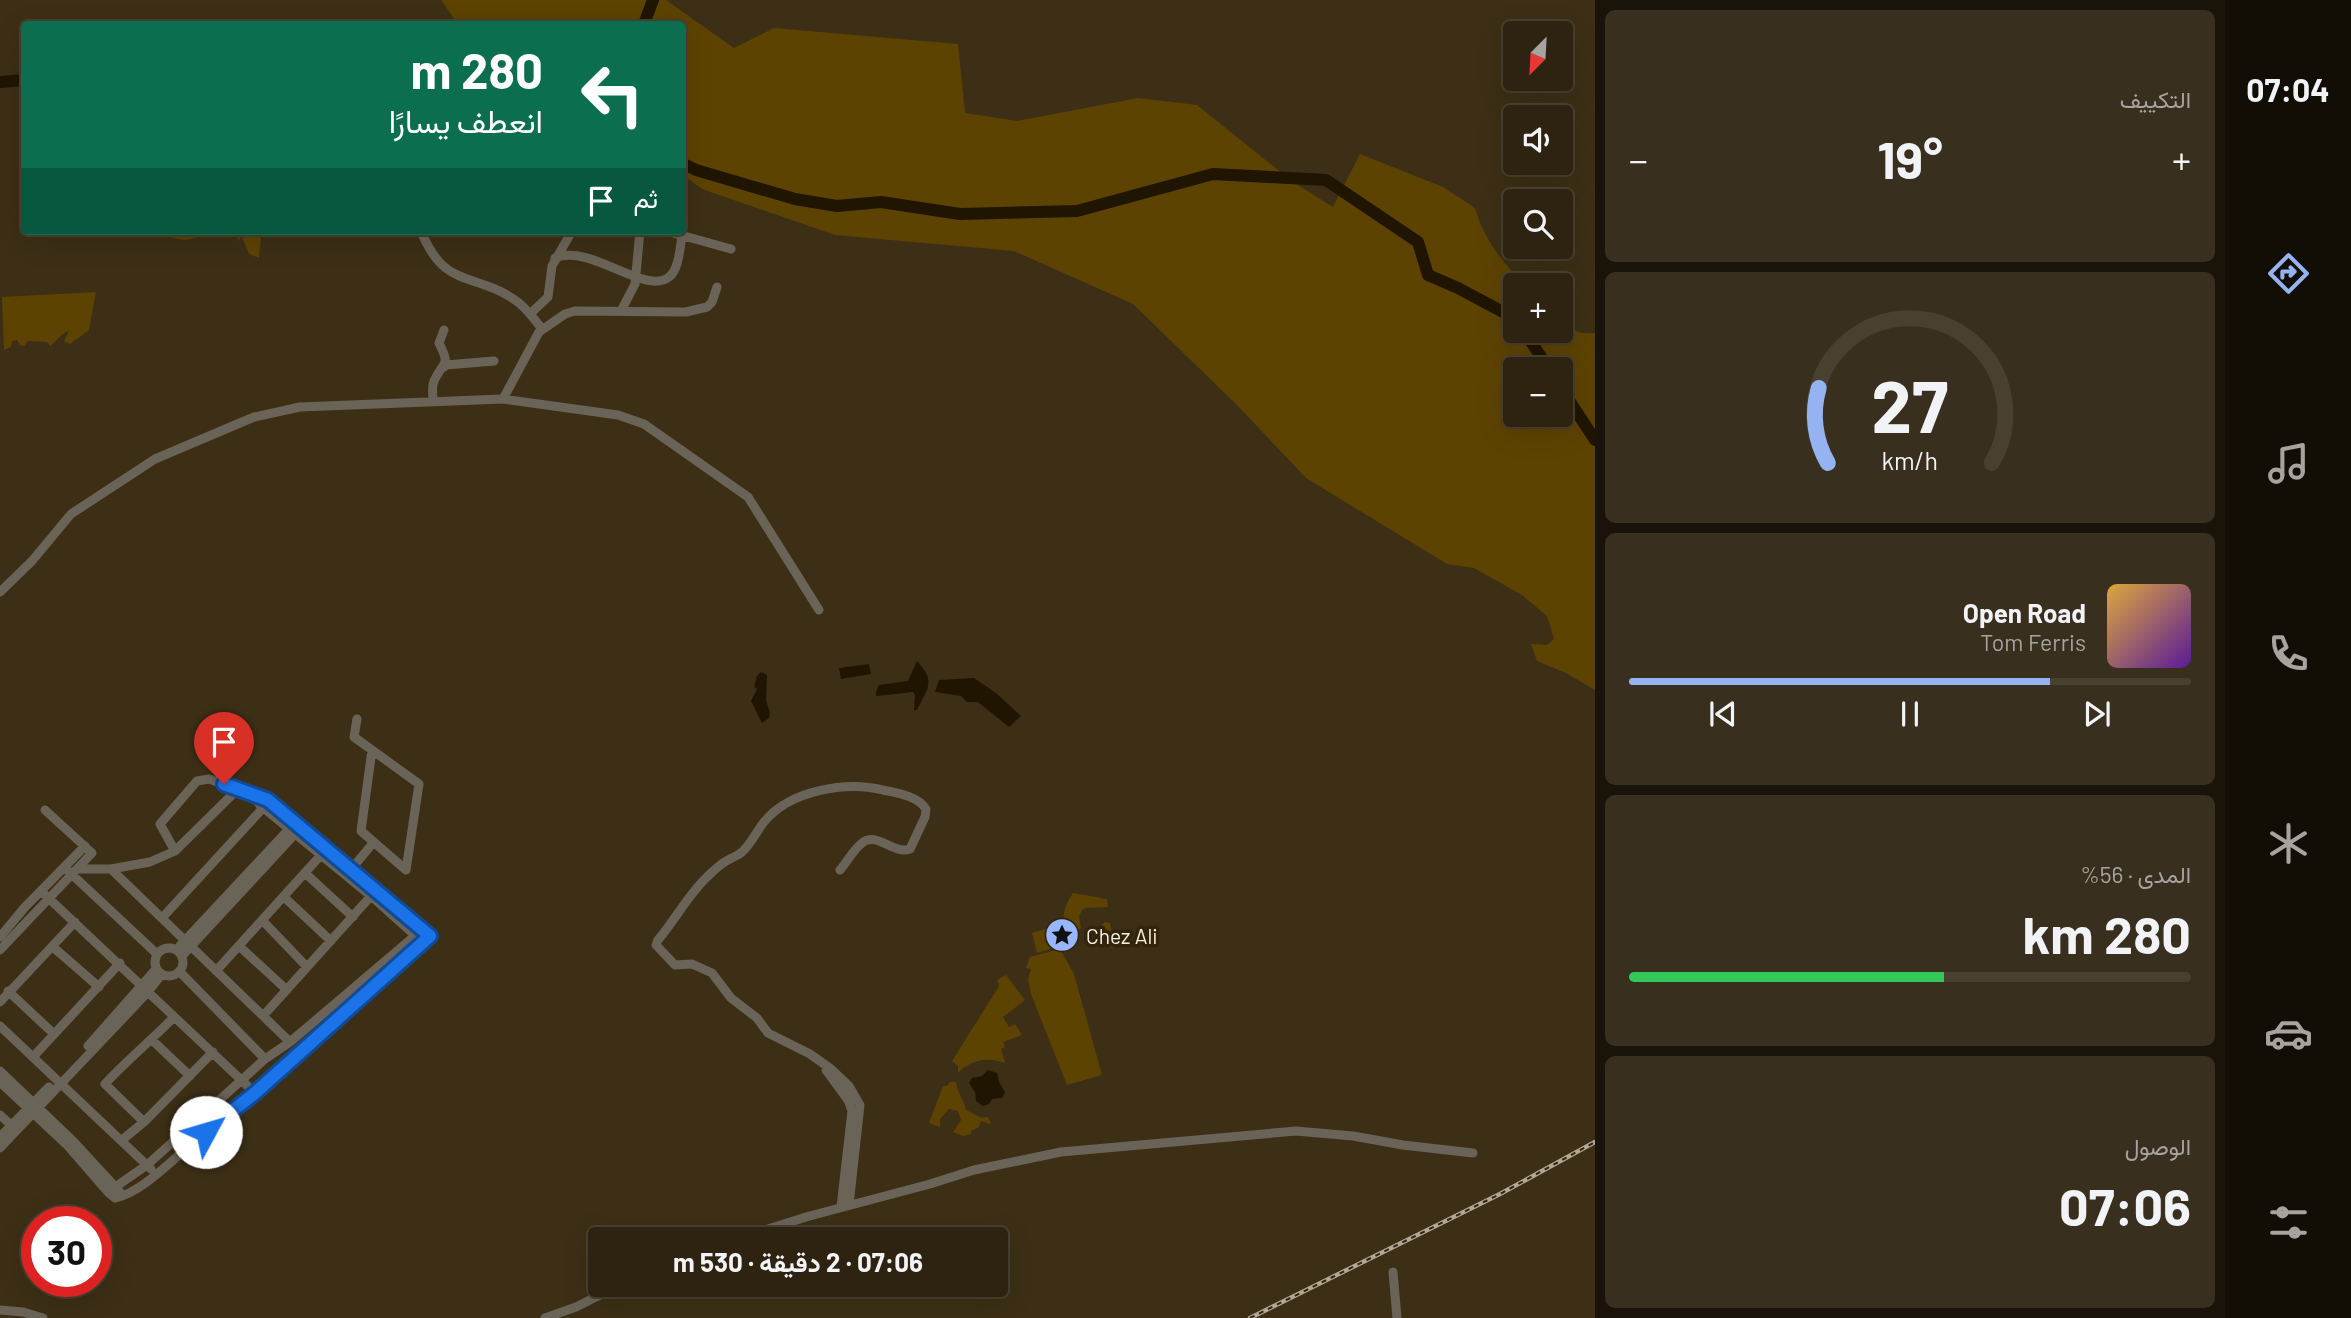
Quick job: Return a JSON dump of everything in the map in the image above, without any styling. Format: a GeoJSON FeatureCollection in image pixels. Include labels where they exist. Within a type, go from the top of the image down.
{"type":"FeatureCollection","features":[{"type":"Feature","properties":{"kind":"street"},"geometry":{"type":"LineString","coordinates":[[423,235],[434,257],[445,269],[515,300],[542,329]]}},
{"type":"Feature","properties":{"kind":"street"},"geometry":{"type":"LineString","coordinates":[[530,314],[549,296],[551,269],[569,235]]}},
{"type":"Feature","properties":{"kind":"street"},"geometry":{"type":"LineString","coordinates":[[621,311],[636,278],[640,235]]}},
{"type":"Feature","properties":{"kind":"street"},"geometry":{"type":"LineString","coordinates":[[679,235],[731,249]]}},
{"type":"Feature","properties":{"kind":"street"},"geometry":{"type":"LineString","coordinates":[[555,258],[569,254],[582,256],[636,278],[656,280],[671,276],[682,236]]}},
{"type":"Feature","properties":{"kind":"street"},"geometry":{"type":"LineString","coordinates":[[503,399],[542,329],[571,312],[693,311],[709,305],[717,287]]}},
{"type":"Feature","properties":{"kind":"street"},"geometry":{"type":"LineString","coordinates":[[444,330],[439,343],[446,357],[444,367]]}},
{"type":"Feature","properties":{"kind":"street"},"geometry":{"type":"LineString","coordinates":[[433,401],[433,380],[446,365],[494,361]]}},
{"type":"Feature","properties":{"kind":"street"},"geometry":{"type":"LineString","coordinates":[[0,592],[32,561],[71,514],[155,459],[254,417],[282,409],[503,399],[618,415],[644,424],[748,497],[820,610]]}},
{"type":"Feature","properties":{"kind":"street"},"geometry":{"type":"LineString","coordinates":[[357,719],[354,737],[419,783],[406,870],[361,831],[372,750]]}},
{"type":"Feature","properties":{"kind":"street"},"geometry":{"type":"LineString","coordinates":[[174,851],[160,824],[197,781],[209,779],[238,789],[268,800],[420,936]]}},
{"type":"Feature","properties":{"kind":"street"},"geometry":{"type":"LineString","coordinates":[[840,870],[860,845],[869,840],[875,839],[900,851],[910,849],[925,817],[926,809],[923,804],[917,799],[896,792],[870,787],[826,789],[803,796],[768,818],[742,852],[725,861],[704,880],[656,945],[675,965],[692,964],[712,973],[730,998],[757,1018],[768,1033],[792,1044],[821,1063],[841,1082],[852,1111],[845,1206]]}},
{"type":"Feature","properties":{"kind":"street"},"geometry":{"type":"LineString","coordinates":[[71,871],[111,869],[150,862],[174,851],[238,789]]}},
{"type":"Feature","properties":{"kind":"street"},"geometry":{"type":"LineString","coordinates":[[254,797],[292,832],[348,872],[371,896],[420,936]]}},
{"type":"Feature","properties":{"kind":"street"},"geometry":{"type":"LineString","coordinates":[[162,918],[263,808]]}},
{"type":"Feature","properties":{"kind":"street"},"geometry":{"type":"LineString","coordinates":[[0,937],[25,907],[71,871],[88,850],[45,810]]}},
{"type":"Feature","properties":{"kind":"street"},"geometry":{"type":"LineString","coordinates":[[179,953],[292,832]]}},
{"type":"Feature","properties":{"kind":"street"},"geometry":{"type":"LineString","coordinates":[[348,872],[373,843]]}},
{"type":"Feature","properties":{"kind":"street"},"geometry":{"type":"LineString","coordinates":[[216,971],[321,855]]}},
{"type":"Feature","properties":{"kind":"street"},"geometry":{"type":"LineString","coordinates":[[111,869],[263,1016],[306,1047]]}},
{"type":"Feature","properties":{"kind":"street"},"geometry":{"type":"LineString","coordinates":[[71,871],[157,954]]}},
{"type":"Feature","properties":{"kind":"street"},"geometry":{"type":"LineString","coordinates":[[305,873],[353,916]]}},
{"type":"Feature","properties":{"kind":"street"},"geometry":{"type":"LineString","coordinates":[[45,894],[255,1093]]}},
{"type":"Feature","properties":{"kind":"street"},"geometry":{"type":"LineString","coordinates":[[0,950],[45,894]]}},
{"type":"Feature","properties":{"kind":"street"},"geometry":{"type":"LineString","coordinates":[[263,1016],[371,896]]}},
{"type":"Feature","properties":{"kind":"street"},"geometry":{"type":"LineString","coordinates":[[284,897],[331,941]]}},
{"type":"Feature","properties":{"kind":"street"},"geometry":{"type":"LineString","coordinates":[[262,920],[307,967]]}},
{"type":"Feature","properties":{"kind":"street"},"geometry":{"type":"LineString","coordinates":[[0,1002],[75,922]]}},
{"type":"Feature","properties":{"kind":"street"},"geometry":{"type":"LineString","coordinates":[[112,1190],[147,1165],[269,1057],[420,936]]}},
{"type":"Feature","properties":{"kind":"street"},"geometry":{"type":"LineString","coordinates":[[0,1071],[68,1146],[112,1190],[124,1196],[156,1174],[255,1093],[377,984],[420,936]]}},
{"type":"Feature","properties":{"kind":"street"},"geometry":{"type":"LineString","coordinates":[[239,946],[287,990]]}},
{"type":"Feature","properties":{"kind":"street"},"geometry":{"type":"LineString","coordinates":[[53,947],[99,987]]}},
{"type":"Feature","properties":{"kind":"street"},"geometry":{"type":"LineString","coordinates":[[164,949],[179,953],[183,967],[180,972],[171,976],[159,972],[155,962],[157,954],[164,949]]}},
{"type":"Feature","properties":{"kind":"street"},"geometry":{"type":"LineString","coordinates":[[33,1057],[120,963]]}},
{"type":"Feature","properties":{"kind":"street"},"geometry":{"type":"LineString","coordinates":[[0,1137],[60,1081],[159,972]]}},
{"type":"Feature","properties":{"kind":"street"},"geometry":{"type":"LineString","coordinates":[[180,972],[283,1068]]}},
{"type":"Feature","properties":{"kind":"street"},"geometry":{"type":"LineString","coordinates":[[369,975],[377,984]]}},
{"type":"Feature","properties":{"kind":"street"},"geometry":{"type":"LineString","coordinates":[[8,991],[54,1034]]}},
{"type":"Feature","properties":{"kind":"street"},"geometry":{"type":"LineString","coordinates":[[346,995],[354,1004]]}},
{"type":"Feature","properties":{"kind":"street"},"geometry":{"type":"LineString","coordinates":[[321,1015],[329,1026]]}},
{"type":"Feature","properties":{"kind":"street"},"geometry":{"type":"LineString","coordinates":[[144,1122],[105,1084],[174,1017]]}},
{"type":"Feature","properties":{"kind":"street"},"geometry":{"type":"LineString","coordinates":[[0,1026],[156,1174]]}},
{"type":"Feature","properties":{"kind":"street"},"geometry":{"type":"LineString","coordinates":[[152,1040],[190,1076]]}},
{"type":"Feature","properties":{"kind":"street"},"geometry":{"type":"LineString","coordinates":[[122,1140],[144,1122],[213,1052]]}},
{"type":"Feature","properties":{"kind":"street"},"geometry":{"type":"LineString","coordinates":[[0,1082],[32,1107]]}},
{"type":"Feature","properties":{"kind":"street"},"geometry":{"type":"LineString","coordinates":[[219,1100],[230,1112]]}},
{"type":"Feature","properties":{"kind":"street"},"geometry":{"type":"LineString","coordinates":[[0,1148],[32,1107]]}},
{"type":"Feature","properties":{"kind":"street"},"geometry":{"type":"LineString","coordinates":[[0,1115],[11,1125]]}},
{"type":"Feature","properties":{"kind":"street"},"geometry":{"type":"LineString","coordinates":[[195,1122],[206,1132]]}},
{"type":"Feature","properties":{"kind":"street"},"geometry":{"type":"LineString","coordinates":[[776,1227],[974,1170],[1050,1154],[1290,1131],[1353,1136],[1473,1153]]}},
{"type":"Feature","properties":{"kind":"street"},"geometry":{"type":"LineString","coordinates":[[173,1142],[182,1152]]}},
{"type":"Feature","properties":{"kind":"street"},"geometry":{"type":"LineString","coordinates":[[1393,1272],[1397,1318]]}},
{"type":"Feature","properties":{"kind":"street"},"geometry":{"type":"LineString","coordinates":[[545,1318],[596,1297]]}},
{"type":"Feature","properties":{"kind":"street"},"geometry":{"type":"LineString","coordinates":[[0,1310],[23,1312],[43,1318]]}},
{"type":"Feature","properties":{"kind":"shaded area"},"geometry":{"type":"Polygon","coordinates":[[[441,0],[666,0],[734,48],[774,28],[958,44],[965,113],[1017,121],[1138,98],[1197,105],[1293,182],[1333,207],[1360,154],[1443,187],[1475,208],[1483,230],[1514,273],[1503,273],[1503,343],[1573,343],[1573,329],[1595,333],[1595,690],[1566,673],[1537,661],[1531,644],[1547,645],[1554,639],[1547,616],[1522,595],[1474,568],[1447,564],[1306,478],[1237,405],[1133,304],[1014,251],[835,235],[702,189],[686,177],[686,21],[456,21],[441,0]]]}},
{"type":"Feature","properties":{"kind":"shaded area"},"geometry":{"type":"Polygon","coordinates":[[[157,235],[209,235],[185,240],[157,235]]]}},
{"type":"Feature","properties":{"kind":"shaded area"},"geometry":{"type":"Polygon","coordinates":[[[241,235],[258,235],[261,238],[259,258],[249,254],[241,235]]]}},
{"type":"Feature","properties":{"kind":"shaded area"},"geometry":{"type":"Polygon","coordinates":[[[96,292],[89,330],[70,344],[64,341],[69,331],[50,346],[47,342],[27,341],[25,346],[20,345],[17,340],[12,341],[11,347],[4,350],[2,297],[96,292]]]}},
{"type":"Feature","properties":{"kind":"shaded area"},"geometry":{"type":"Polygon","coordinates":[[[917,661],[927,674],[928,685],[917,710],[914,710],[913,692],[876,696],[879,685],[908,681],[917,661]]]}},
{"type":"Feature","properties":{"kind":"shaded area"},"geometry":{"type":"Polygon","coordinates":[[[869,664],[871,674],[841,679],[839,668],[869,664]]]}},
{"type":"Feature","properties":{"kind":"shaded area"},"geometry":{"type":"Polygon","coordinates":[[[761,672],[767,675],[766,700],[770,713],[769,718],[762,723],[751,701],[757,689],[754,687],[757,676],[761,672]]]}},
{"type":"Feature","properties":{"kind":"shaded area"},"geometry":{"type":"Polygon","coordinates":[[[974,678],[996,693],[1021,716],[1009,727],[978,702],[967,702],[961,696],[935,692],[939,680],[974,678]]]}},
{"type":"Feature","properties":{"kind":"shaded area"},"geometry":{"type":"Polygon","coordinates":[[[1073,893],[1107,899],[1108,907],[1082,910],[1079,916],[1081,928],[1066,938],[1064,914],[1073,893]]]}},
{"type":"Feature","properties":{"kind":"shaded area"},"geometry":{"type":"Polygon","coordinates":[[[1105,922],[1110,923],[1114,948],[1098,946],[1095,943],[1097,928],[1105,922]]]}},
{"type":"Feature","properties":{"kind":"shaded area"},"geometry":{"type":"Polygon","coordinates":[[[1051,927],[1057,947],[1037,953],[1032,933],[1051,927]]]}},
{"type":"Feature","properties":{"kind":"shaded area"},"geometry":{"type":"Polygon","coordinates":[[[1060,949],[1074,974],[1102,1075],[1067,1085],[1031,994],[1028,979],[1031,969],[1026,968],[1030,957],[1060,949]]]}},
{"type":"Feature","properties":{"kind":"shaded area"},"geometry":{"type":"Polygon","coordinates":[[[1006,975],[1025,1000],[1003,1017],[1009,1027],[1015,1024],[1022,1035],[1003,1042],[1005,1047],[1001,1049],[1005,1063],[980,1060],[958,1073],[958,1066],[952,1061],[999,986],[997,980],[1006,975]]]}},
{"type":"Feature","properties":{"kind":"shaded area"},"geometry":{"type":"Polygon","coordinates":[[[988,1070],[997,1073],[1005,1092],[1002,1098],[992,1099],[989,1104],[983,1106],[976,1101],[975,1092],[969,1083],[972,1078],[982,1076],[988,1070]]]}},
{"type":"Feature","properties":{"kind":"shaded area"},"geometry":{"type":"Polygon","coordinates":[[[956,1082],[966,1110],[982,1118],[988,1117],[991,1124],[981,1121],[971,1134],[963,1136],[953,1132],[961,1120],[958,1111],[949,1109],[940,1119],[940,1127],[929,1123],[943,1086],[956,1082]]]}},
{"type":"Feature","properties":{"kind":"waterway"},"geometry":{"type":"LineString","coordinates":[[645,21],[653,0]]}},
{"type":"Feature","properties":{"kind":"waterway"},"geometry":{"type":"LineString","coordinates":[[0,82],[21,80]]}},
{"type":"Feature","properties":{"kind":"waterway"},"geometry":{"type":"LineString","coordinates":[[686,165],[795,199],[837,206],[881,202],[960,214],[1077,211],[1213,174],[1326,180],[1418,242],[1428,275],[1503,312]]}},
{"type":"Feature","properties":{"kind":"waterway"},"geometry":{"type":"LineString","coordinates":[[1532,343],[1541,357]]}},
{"type":"Feature","properties":{"kind":"waterway"},"geometry":{"type":"LineString","coordinates":[[1573,406],[1595,440]]}},
{"type":"Feature","properties":{"kind":"railway"},"geometry":{"type":"LineString","coordinates":[[1250,1318],[1500,1194],[1595,1142]]}},
{"type":"Feature","properties":{"kind":"place","name":"Chez Ali"},"geometry":{"type":"Point","coordinates":[1062,935]}},
{"type":"Feature","properties":{"kind":"route"},"geometry":{"type":"LineString","coordinates":[[206,1132],[255,1093],[430,936],[268,800],[224,784]]}}]}
